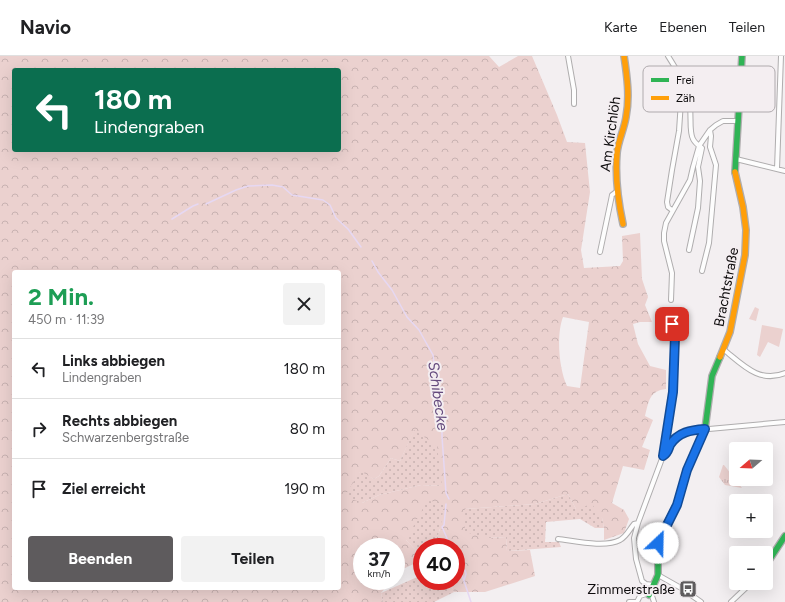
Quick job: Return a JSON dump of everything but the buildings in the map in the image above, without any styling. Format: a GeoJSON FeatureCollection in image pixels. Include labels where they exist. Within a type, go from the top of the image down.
{"type":"FeatureCollection","features":[{"type":"Feature","properties":{"kind":"street"},"geometry":{"type":"LineString","coordinates":[[568,56],[574,90],[574,104]]}},
{"type":"Feature","properties":{"kind":"street","name":"Am Kirchlöh"},"geometry":{"type":"LineString","coordinates":[[623,224],[616,192],[616,169],[617,151],[620,135],[627,115],[628,104],[624,56]]}},
{"type":"Feature","properties":{"kind":"street"},"geometry":{"type":"LineString","coordinates":[[668,56],[675,66]]}},
{"type":"Feature","properties":{"kind":"street","name":"Brachtstraße"},"geometry":{"type":"LineString","coordinates":[[741,66],[742,56]]}},
{"type":"Feature","properties":{"kind":"street"},"geometry":{"type":"LineString","coordinates":[[777,169],[781,56]]}},
{"type":"Feature","properties":{"kind":"street"},"geometry":{"type":"LineString","coordinates":[[672,210],[668,206],[668,202],[679,131],[680,112]]}},
{"type":"Feature","properties":{"kind":"street"},"geometry":{"type":"LineString","coordinates":[[689,250],[698,208],[700,181],[698,167],[702,152],[702,148],[694,142],[692,137],[691,112]]}},
{"type":"Feature","properties":{"kind":"street","name":"Brachtstraße"},"geometry":{"type":"LineString","coordinates":[[649,595],[658,575],[658,543],[677,505],[687,470],[705,429],[712,376],[724,349],[732,323],[745,255],[746,242],[743,207],[735,175],[739,112]]}},
{"type":"Feature","properties":{"kind":"street"},"geometry":{"type":"LineString","coordinates":[[671,300],[672,273],[664,241],[666,223],[690,180],[692,167],[699,146],[710,130],[723,121],[738,121]]}},
{"type":"Feature","properties":{"kind":"street"},"geometry":{"type":"LineString","coordinates":[[702,272],[709,243],[716,165],[710,147],[710,130]]}},
{"type":"Feature","properties":{"kind":"street"},"geometry":{"type":"LineString","coordinates":[[736,159],[785,171]]}},
{"type":"Feature","properties":{"kind":"street","name":"Am Kirchlöh"},"geometry":{"type":"LineString","coordinates":[[600,252],[612,195],[616,192]]}},
{"type":"Feature","properties":{"kind":"street"},"geometry":{"type":"LineString","coordinates":[[654,586],[644,583],[638,567],[634,546],[638,523],[663,456],[673,392],[675,336],[672,324]]}},
{"type":"Feature","properties":{"kind":"street"},"geometry":{"type":"LineString","coordinates":[[724,349],[742,364],[758,374],[778,376],[785,372]]}},
{"type":"Feature","properties":{"kind":"street"},"geometry":{"type":"LineString","coordinates":[[663,456],[668,453],[672,443],[683,433],[690,430],[785,422]]}},
{"type":"Feature","properties":{"kind":"street"},"geometry":{"type":"LineString","coordinates":[[558,539],[600,544],[612,543],[620,541],[634,524],[638,523]]}},
{"type":"Feature","properties":{"kind":"street"},"geometry":{"type":"LineString","coordinates":[[773,554],[785,536]]}},
{"type":"Feature","properties":{"kind":"street"},"geometry":{"type":"LineString","coordinates":[[658,575],[681,588],[701,602]]}},
{"type":"Feature","properties":{"kind":"street"},"geometry":{"type":"LineString","coordinates":[[731,602],[744,590]]}},
{"type":"Feature","properties":{"kind":"street"},"geometry":{"type":"LineString","coordinates":[[629,602],[638,602],[642,595],[649,595],[652,597],[654,602]]}},
{"type":"Feature","properties":{"kind":"green space"},"geometry":{"type":"Polygon","coordinates":[[[0,56],[489,56],[499,67],[518,56],[532,56],[567,142],[585,143],[590,192],[581,250],[584,268],[620,266],[623,261],[622,236],[640,233],[642,279],[648,297],[645,305],[652,322],[640,322],[633,324],[638,344],[650,366],[666,370],[666,389],[660,390],[653,394],[645,416],[653,420],[642,447],[650,450],[644,470],[623,466],[612,503],[624,510],[629,519],[624,533],[604,540],[602,518],[576,509],[568,494],[535,504],[465,509],[489,538],[506,537],[507,551],[530,550],[535,576],[485,592],[454,592],[453,590],[465,590],[465,538],[437,538],[440,529],[406,540],[413,547],[413,564],[405,568],[405,538],[353,538],[353,590],[384,590],[381,593],[383,602],[0,602],[0,56]],[[563,317],[559,352],[562,371],[567,386],[580,388],[589,322],[563,317]],[[414,431],[400,461],[391,458],[379,476],[374,479],[359,472],[362,503],[379,495],[421,485],[442,486],[414,431]]]}},
{"type":"Feature","properties":{"kind":"green space"},"geometry":{"type":"Polygon","coordinates":[[[755,307],[759,309],[756,321],[749,319],[755,307]]]}},
{"type":"Feature","properties":{"kind":"green space"},"geometry":{"type":"Polygon","coordinates":[[[762,325],[783,329],[779,347],[768,342],[760,357],[757,355],[762,325]]]}},
{"type":"Feature","properties":{"kind":"green space"},"geometry":{"type":"Polygon","coordinates":[[[414,430],[437,446],[442,486],[421,485],[379,495],[362,503],[345,496],[360,471],[374,479],[379,476],[391,458],[400,461],[414,430]]]}},
{"type":"Feature","properties":{"kind":"green space"},"geometry":{"type":"Polygon","coordinates":[[[724,465],[729,471],[729,486],[725,485],[719,477],[724,465]]]}},
{"type":"Feature","properties":{"kind":"green space"},"geometry":{"type":"Polygon","coordinates":[[[568,494],[576,509],[592,504],[602,518],[604,528],[595,528],[580,519],[546,522],[545,542],[559,542],[561,547],[507,551],[506,537],[489,538],[465,532],[465,509],[535,504],[568,494]]]}},
{"type":"Feature","properties":{"kind":"green space"},"geometry":{"type":"Polygon","coordinates":[[[427,501],[444,502],[441,526],[437,538],[413,538],[413,547],[406,540],[427,501]]]}},
{"type":"Feature","properties":{"kind":"green space"},"geometry":{"type":"Polygon","coordinates":[[[413,579],[413,590],[453,590],[454,592],[434,602],[383,602],[381,593],[388,590],[405,590],[405,582],[413,579]]]}},
{"type":"Feature","properties":{"kind":"waterway","name":"Schibecke"},"geometry":{"type":"LineString","coordinates":[[206,204],[248,186],[272,185],[283,187],[292,195],[323,200],[330,205],[336,218],[348,229],[361,247]]}},
{"type":"Feature","properties":{"kind":"waterway","name":"Schibecke"},"geometry":{"type":"LineString","coordinates":[[172,219],[198,204]]}},
{"type":"Feature","properties":{"kind":"waterway","name":"Schibecke"},"geometry":{"type":"LineString","coordinates":[[372,261],[378,272],[392,290],[407,317],[419,330],[433,355],[442,408],[442,437],[446,493],[449,499]]}},
{"type":"Feature","properties":{"kind":"waterway","name":"Schibecke"},"geometry":{"type":"LineString","coordinates":[[446,504],[444,525],[442,527],[447,538]]}},
{"type":"Feature","properties":{"kind":"waterway","name":"Schibecke"},"geometry":{"type":"LineString","coordinates":[[465,570],[465,577]]}},
{"type":"Feature","properties":{"kind":"waterway","name":"Schibecke"},"geometry":{"type":"LineString","coordinates":[[465,584],[471,602]]}},
{"type":"Feature","properties":{"kind":"traffic: fast"},"geometry":{"type":"LineString","coordinates":[[741,66],[742,56]]}},
{"type":"Feature","properties":{"kind":"traffic: fast"},"geometry":{"type":"LineString","coordinates":[[735,172],[739,112]]}},
{"type":"Feature","properties":{"kind":"traffic: fast"},"geometry":{"type":"LineString","coordinates":[[649,595],[658,575],[658,547],[660,537],[677,505],[687,470],[705,429],[712,376],[720,357]]}},
{"type":"Feature","properties":{"kind":"traffic: fast"},"geometry":{"type":"LineString","coordinates":[[773,554],[785,536]]}},
{"type":"Feature","properties":{"kind":"traffic: slow"},"geometry":{"type":"LineString","coordinates":[[623,224],[618,198],[616,162],[628,102],[624,56]]}},
{"type":"Feature","properties":{"kind":"traffic: slow"},"geometry":{"type":"LineString","coordinates":[[720,357],[730,332],[745,255],[746,230],[743,207],[735,172]]}},
{"type":"Feature","properties":{"kind":"place","name":"Zimmerstraße"},"geometry":{"type":"Point","coordinates":[688,589]}},
{"type":"Feature","properties":{"kind":"route"},"geometry":{"type":"LineString","coordinates":[[658,543],[677,505],[682,492],[687,470],[705,429],[690,430],[678,436],[669,448],[668,453],[663,456],[673,392],[675,336],[672,324]]}}]}
